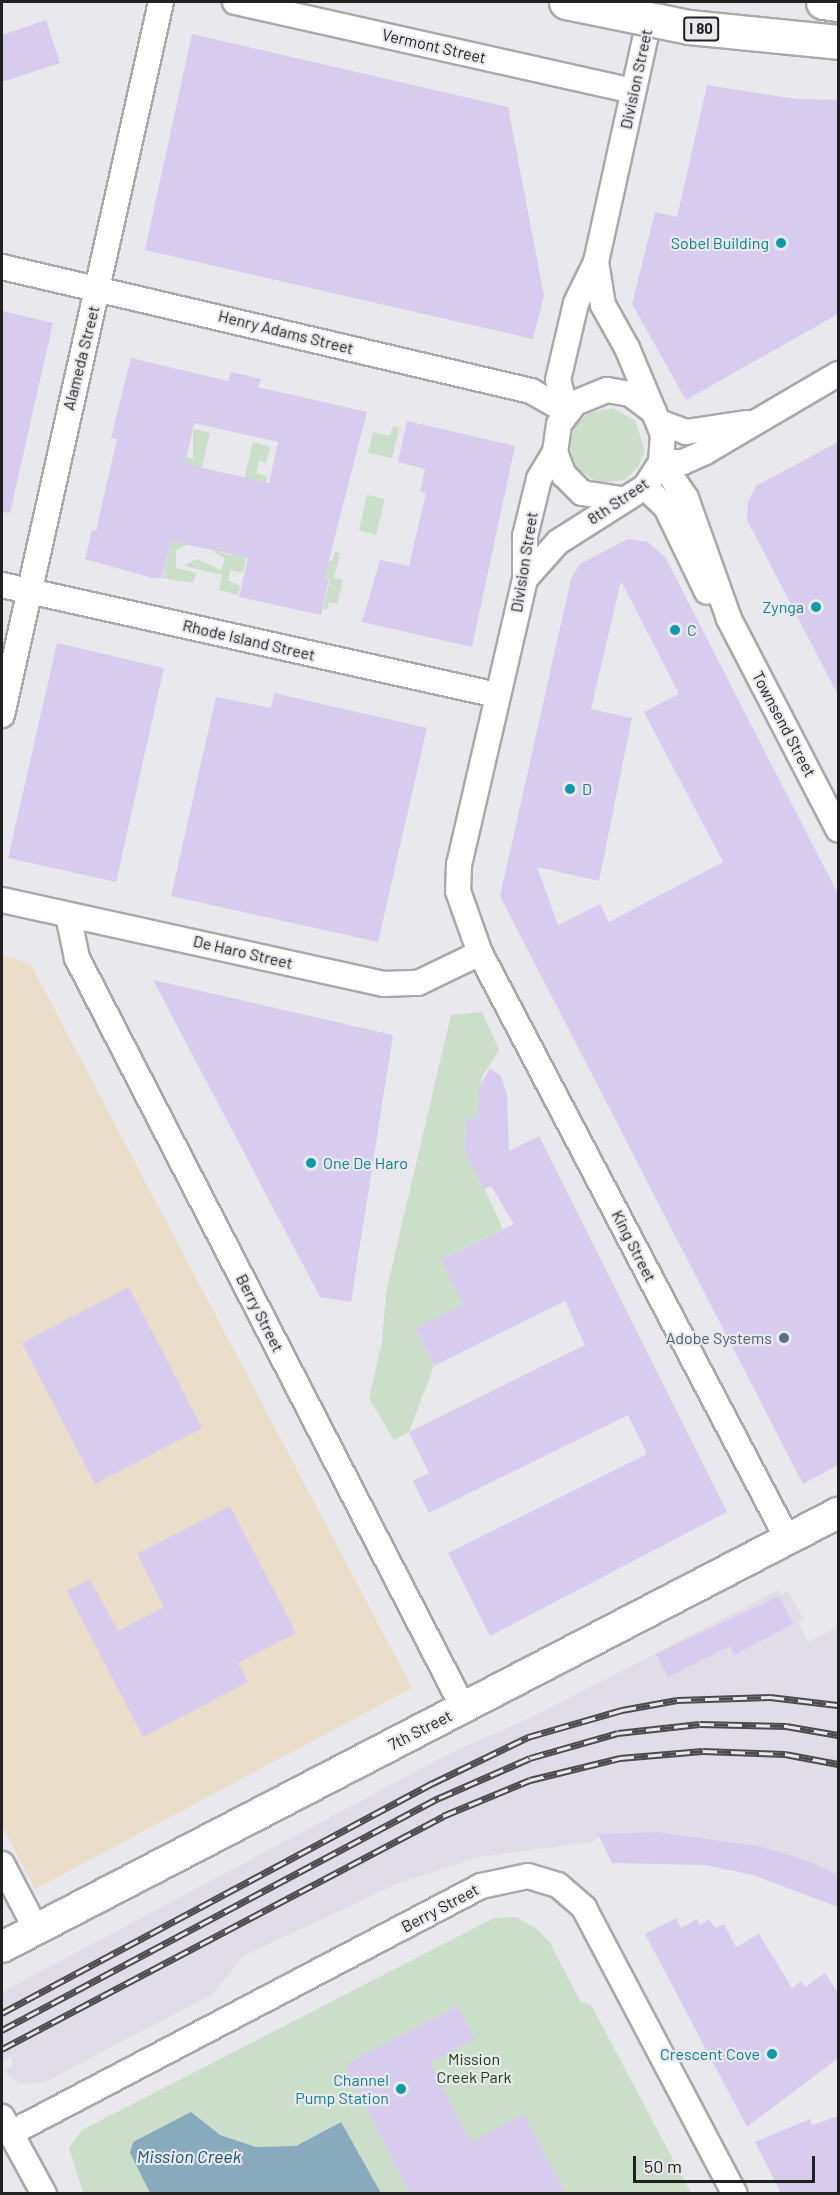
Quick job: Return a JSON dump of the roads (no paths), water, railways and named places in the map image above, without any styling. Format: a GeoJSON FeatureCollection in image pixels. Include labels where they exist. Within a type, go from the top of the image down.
{"type":"FeatureCollection","features":[{"type":"Feature","properties":{"kind":"highway","name":"I 80"},"geometry":{"type":"LineString","coordinates":[[566,2],[689,27],[838,42]]}},
{"type":"Feature","properties":{"kind":"highway"},"geometry":{"type":"LineString","coordinates":[[823,2],[838,4]]}},
{"type":"Feature","properties":{"kind":"main road","name":"7th Street"},"geometry":{"type":"LineString","coordinates":[[2,1947],[838,1513]]}},
{"type":"Feature","properties":{"kind":"street","name":"Alameda Street"},"geometry":{"type":"LineString","coordinates":[[2,715],[161,2]]}},
{"type":"Feature","properties":{"kind":"street","name":"Vermont Street"},"geometry":{"type":"LineString","coordinates":[[235,2],[633,91]]}},
{"type":"Feature","properties":{"kind":"street","name":"Division Street"},"geometry":{"type":"LineString","coordinates":[[480,953],[462,911],[459,864],[525,579],[525,536],[539,479],[555,452],[557,431],[566,411],[558,381],[563,357],[576,303],[596,262],[653,2]]}},
{"type":"Feature","properties":{"kind":"street"},"geometry":{"type":"LineString","coordinates":[[596,262],[603,305],[627,348],[656,417],[664,444],[662,462]]}},
{"type":"Feature","properties":{"kind":"street","name":"Henry Adams Street"},"geometry":{"type":"LineString","coordinates":[[2,267],[98,287],[531,391],[566,411]]}},
{"type":"Feature","properties":{"kind":"street"},"geometry":{"type":"LineString","coordinates":[[531,391],[548,379],[563,357]]}},
{"type":"Feature","properties":{"kind":"street","name":"8th Street"},"geometry":{"type":"LineString","coordinates":[[525,579],[558,542],[620,499],[645,487],[662,462],[683,462],[705,452],[749,423],[838,374]]}},
{"type":"Feature","properties":{"kind":"street"},"geometry":{"type":"LineString","coordinates":[[566,411],[584,396],[607,390],[630,394],[656,417]]}},
{"type":"Feature","properties":{"kind":"street","name":"8th Street"},"geometry":{"type":"LineString","coordinates":[[656,417],[686,432],[749,423]]}},
{"type":"Feature","properties":{"kind":"street"},"geometry":{"type":"LineString","coordinates":[[555,452],[564,475],[582,493],[620,499]]}},
{"type":"Feature","properties":{"kind":"street"},"geometry":{"type":"LineString","coordinates":[[686,498],[690,478],[705,452]]}},
{"type":"Feature","properties":{"kind":"street","name":"Townsend Street"},"geometry":{"type":"LineString","coordinates":[[662,462],[686,498],[729,619],[838,829]]}},
{"type":"Feature","properties":{"kind":"street","name":"Townsend Street"},"geometry":{"type":"LineString","coordinates":[[645,487],[666,507],[712,604],[729,619]]}},
{"type":"Feature","properties":{"kind":"street","name":"Rhode Island Street"},"geometry":{"type":"LineString","coordinates":[[2,585],[497,695]]}},
{"type":"Feature","properties":{"kind":"street","name":"De Haro Street"},"geometry":{"type":"LineString","coordinates":[[2,900],[393,985],[418,982],[480,953]]}},
{"type":"Feature","properties":{"kind":"street","name":"Berry Street"},"geometry":{"type":"LineString","coordinates":[[68,915],[77,958],[463,1707]]}},
{"type":"Feature","properties":{"kind":"street","name":"King Street"},"geometry":{"type":"LineString","coordinates":[[480,953],[788,1540]]}},
{"type":"Feature","properties":{"kind":"street"},"geometry":{"type":"LineString","coordinates":[[2,1864],[36,1929]]}},
{"type":"Feature","properties":{"kind":"street","name":"Berry Street"},"geometry":{"type":"LineString","coordinates":[[6,2125],[481,1886],[528,1876],[558,1886],[584,1908],[735,2193]]}},
{"type":"Feature","properties":{"kind":"street"},"geometry":{"type":"LineString","coordinates":[[6,2125],[44,2193]]}},
{"type":"Feature","properties":{"kind":"water","name":"Mission Creek"},"geometry":{"type":"Polygon","coordinates":[[[191,2112],[220,2135],[256,2147],[296,2146],[341,2122],[381,2193],[150,2193],[130,2153],[133,2142],[191,2112]]]}},
{"type":"Feature","properties":{"kind":"railway"},"geometry":{"type":"LineString","coordinates":[[2,2013],[433,1783],[528,1737],[622,1710],[677,1700],[770,1697],[838,1705]]}},
{"type":"Feature","properties":{"kind":"railway"},"geometry":{"type":"LineString","coordinates":[[2,2030],[439,1798],[530,1758],[618,1733],[700,1724],[786,1726],[838,1735]]}},
{"type":"Feature","properties":{"kind":"railway"},"geometry":{"type":"LineString","coordinates":[[2,2049],[443,1816],[530,1780],[620,1758],[703,1751],[785,1754],[838,1764]]}},
{"type":"Feature","properties":{"kind":"place","name":"Sobel Building"},"geometry":{"type":"Point","coordinates":[781,243]}},
{"type":"Feature","properties":{"kind":"place","name":"Zynga"},"geometry":{"type":"Point","coordinates":[816,607]}},
{"type":"Feature","properties":{"kind":"place","name":"C"},"geometry":{"type":"Point","coordinates":[675,630]}},
{"type":"Feature","properties":{"kind":"place","name":"D"},"geometry":{"type":"Point","coordinates":[570,789]}},
{"type":"Feature","properties":{"kind":"place","name":"One De Haro"},"geometry":{"type":"Point","coordinates":[311,1163]}},
{"type":"Feature","properties":{"kind":"place","name":"Adobe Systems"},"geometry":{"type":"Point","coordinates":[784,1338]}},
{"type":"Feature","properties":{"kind":"place","name":"Crescent Cove"},"geometry":{"type":"Point","coordinates":[772,2054]}},
{"type":"Feature","properties":{"kind":"place","name":"Channel Pump Station"},"geometry":{"type":"Point","coordinates":[401,2089]}},
{"type":"Feature","properties":{"kind":"park label","name":"Mission Creek Park"},"geometry":{"type":"Point","coordinates":[474,2068]}}]}
